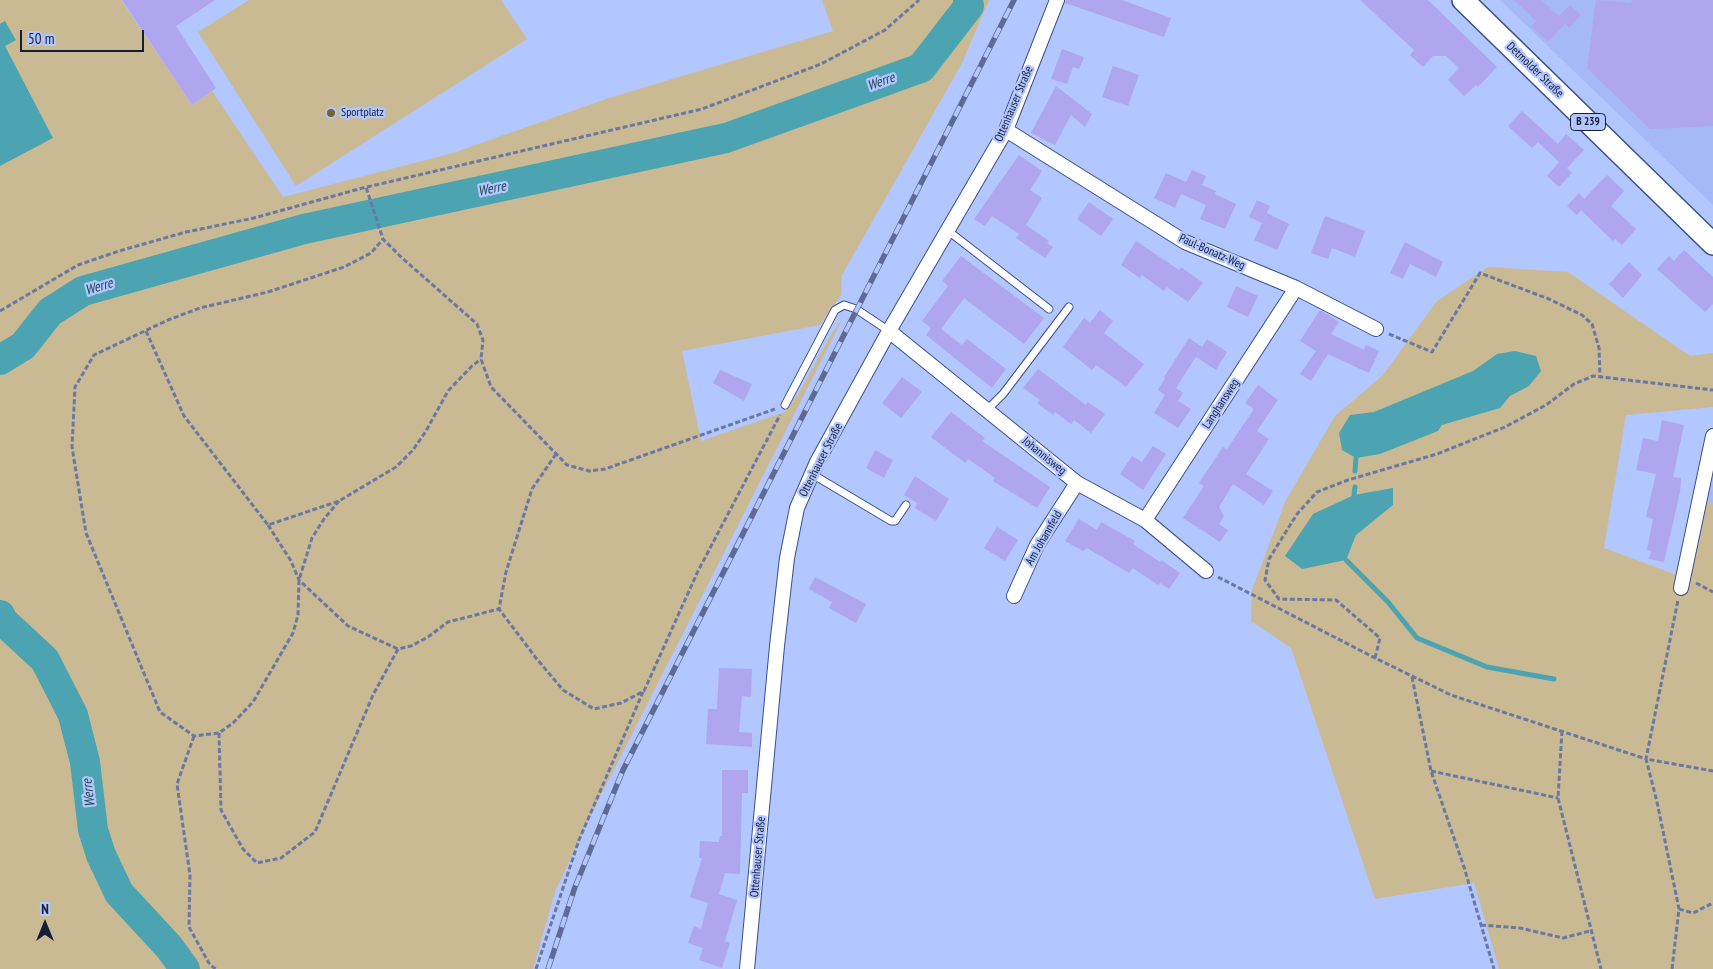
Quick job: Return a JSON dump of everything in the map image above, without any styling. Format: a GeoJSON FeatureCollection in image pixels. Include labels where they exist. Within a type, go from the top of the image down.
{"type":"FeatureCollection","features":[{"type":"Feature","properties":{"kind":"main road","name":"Detmolder Straße"},"geometry":{"type":"LineString","coordinates":[[1464,0],[1713,244]]}},
{"type":"Feature","properties":{"kind":"street","name":"Ottenhauser Straße"},"geometry":{"type":"LineString","coordinates":[[747,969],[777,646],[787,558],[797,508],[812,474],[889,331],[1006,130],[1057,0]]}},
{"type":"Feature","properties":{"kind":"street","name":"Paul-Bonatz-Weg"},"geometry":{"type":"LineString","coordinates":[[1006,130],[1185,242],[1296,288],[1376,329]]}},
{"type":"Feature","properties":{"kind":"street","name":"Langhansweg"},"geometry":{"type":"LineString","coordinates":[[1145,520],[1296,288]]}},
{"type":"Feature","properties":{"kind":"street","name":"Johannisweg"},"geometry":{"type":"LineString","coordinates":[[889,331],[1077,483],[1145,520],[1206,571]]}},
{"type":"Feature","properties":{"kind":"street"},"geometry":{"type":"LineString","coordinates":[[1681,588],[1713,436]]}},
{"type":"Feature","properties":{"kind":"street","name":"Am Johannfeld"},"geometry":{"type":"LineString","coordinates":[[1014,596],[1037,545],[1077,483]]}},
{"type":"Feature","properties":{"kind":"lane"},"geometry":{"type":"LineString","coordinates":[[948,230],[1049,309]]}},
{"type":"Feature","properties":{"kind":"lane"},"geometry":{"type":"LineString","coordinates":[[785,405],[835,310],[844,305],[856,309],[889,331]]}},
{"type":"Feature","properties":{"kind":"lane"},"geometry":{"type":"LineString","coordinates":[[987,410],[1003,394],[1069,306]]}},
{"type":"Feature","properties":{"kind":"lane"},"geometry":{"type":"LineString","coordinates":[[812,474],[891,520],[895,520],[906,505]]}},
{"type":"Feature","properties":{"kind":"path"},"geometry":{"type":"LineString","coordinates":[[0,311],[78,266],[119,251],[186,232],[254,218],[366,187],[702,109],[821,64],[885,30],[919,0]]}},
{"type":"Feature","properties":{"kind":"path"},"geometry":{"type":"LineString","coordinates":[[366,187],[383,239],[401,258],[477,324],[483,340],[481,359],[491,386],[567,465],[589,472],[605,469],[785,405]]}},
{"type":"Feature","properties":{"kind":"path"},"geometry":{"type":"LineString","coordinates":[[339,501],[324,519],[312,538],[299,580],[298,615],[293,633],[253,702],[233,724],[218,733],[194,736],[160,712],[86,533],[72,448],[75,387],[94,355],[168,320],[200,308],[268,292],[344,267],[371,253],[383,239]]}},
{"type":"Feature","properties":{"kind":"path"},"geometry":{"type":"LineString","coordinates":[[1376,329],[1432,352],[1480,273],[1548,298],[1582,315],[1592,324],[1599,348],[1600,377]]}},
{"type":"Feature","properties":{"kind":"path"},"geometry":{"type":"LineString","coordinates":[[146,331],[184,416],[268,525],[291,560],[299,580],[348,626],[398,649],[411,646],[428,637],[448,622],[499,609]]}},
{"type":"Feature","properties":{"kind":"path"},"geometry":{"type":"LineString","coordinates":[[268,525],[339,501],[396,467],[413,450],[426,431],[448,391],[481,359]]}},
{"type":"Feature","properties":{"kind":"path"},"geometry":{"type":"LineString","coordinates":[[1374,658],[1380,638],[1336,600],[1279,599],[1265,580],[1269,559],[1297,514],[1317,492],[1348,480],[1437,454],[1505,427],[1546,405],[1574,384],[1593,376],[1713,390]]}},
{"type":"Feature","properties":{"kind":"path"},"geometry":{"type":"LineString","coordinates":[[536,969],[579,840],[644,691],[698,571],[785,405]]}},
{"type":"Feature","properties":{"kind":"path"},"geometry":{"type":"LineString","coordinates":[[556,454],[532,489],[506,572],[499,609],[536,658],[564,690],[594,709],[621,703],[644,691]]}},
{"type":"Feature","properties":{"kind":"path"},"geometry":{"type":"LineString","coordinates":[[1206,571],[1374,658],[1451,694],[1646,759],[1713,771]]}},
{"type":"Feature","properties":{"kind":"path"},"geometry":{"type":"LineString","coordinates":[[1672,969],[1679,909],[1657,802],[1646,759],[1681,588]]}},
{"type":"Feature","properties":{"kind":"path"},"geometry":{"type":"LineString","coordinates":[[218,733],[220,810],[243,849],[257,863],[281,858],[315,832],[373,695],[398,649]]}},
{"type":"Feature","properties":{"kind":"path"},"geometry":{"type":"LineString","coordinates":[[1412,676],[1431,771],[1464,867],[1494,969]]}},
{"type":"Feature","properties":{"kind":"path"},"geometry":{"type":"LineString","coordinates":[[1562,732],[1558,798],[1601,969]]}},
{"type":"Feature","properties":{"kind":"path"},"geometry":{"type":"LineString","coordinates":[[194,736],[177,784],[190,875],[189,927],[210,965],[216,969]]}},
{"type":"Feature","properties":{"kind":"path"},"geometry":{"type":"LineString","coordinates":[[1431,771],[1558,798]]}},
{"type":"Feature","properties":{"kind":"path"},"geometry":{"type":"LineString","coordinates":[[1679,909],[1693,913],[1713,903]]}},
{"type":"Feature","properties":{"kind":"path"},"geometry":{"type":"LineString","coordinates":[[1481,925],[1520,928],[1563,938],[1591,931]]}},
{"type":"Feature","properties":{"kind":"shaded area"},"geometry":{"type":"Polygon","coordinates":[[[0,0],[121,0],[192,105],[212,91],[283,197],[453,153],[609,98],[833,31],[822,0],[989,0],[962,63],[842,275],[841,295],[820,325],[682,351],[701,441],[785,412],[799,393],[830,336],[843,318],[588,821],[555,892],[533,969],[0,969],[0,0]]]}},
{"type":"Feature","properties":{"kind":"shaded area","name":"Sportplatz"},"geometry":{"type":"Polygon","coordinates":[[[249,0],[501,0],[527,39],[296,186],[198,32],[249,0]]]}},
{"type":"Feature","properties":{"kind":"shaded area"},"geometry":{"type":"Polygon","coordinates":[[[1500,0],[1713,0],[1713,205],[1500,0]]]}},
{"type":"Feature","properties":{"kind":"shaded area"},"geometry":{"type":"Polygon","coordinates":[[[5,21],[16,40],[5,46],[53,138],[0,166],[0,24],[5,21]]]}},
{"type":"Feature","properties":{"kind":"shaded area"},"geometry":{"type":"Polygon","coordinates":[[[1488,267],[1568,272],[1690,356],[1713,353],[1713,407],[1626,415],[1604,548],[1677,575],[1691,577],[1705,501],[1713,503],[1713,969],[1499,969],[1474,883],[1375,899],[1291,648],[1251,621],[1252,590],[1285,502],[1335,416],[1383,375],[1437,301],[1488,267]]]}},
{"type":"Feature","properties":{"kind":"shaded area"},"geometry":{"type":"Polygon","coordinates":[[[1515,351],[1536,356],[1541,371],[1529,386],[1510,396],[1500,408],[1442,425],[1438,431],[1380,454],[1356,458],[1342,450],[1339,433],[1350,415],[1374,412],[1473,371],[1497,354],[1515,351]]]}},
{"type":"Feature","properties":{"kind":"shaded area"},"geometry":{"type":"Polygon","coordinates":[[[1713,463],[1713,503],[1705,501],[1713,463]]]}},
{"type":"Feature","properties":{"kind":"shaded area"},"geometry":{"type":"Polygon","coordinates":[[[1393,488],[1393,505],[1356,535],[1346,560],[1302,569],[1285,556],[1313,514],[1354,495],[1393,488]]]}},
{"type":"Feature","properties":{"kind":"building"},"geometry":{"type":"Polygon","coordinates":[[[122,0],[215,0],[176,26],[216,88],[192,105],[122,0]]]}},
{"type":"Feature","properties":{"kind":"building"},"geometry":{"type":"Polygon","coordinates":[[[1066,0],[1122,0],[1171,18],[1164,37],[1065,3],[1066,0]]]}},
{"type":"Feature","properties":{"kind":"building"},"geometry":{"type":"Polygon","coordinates":[[[1360,0],[1428,0],[1497,67],[1478,87],[1476,85],[1464,96],[1448,80],[1459,68],[1446,56],[1433,56],[1423,67],[1410,55],[1414,50],[1360,0]]]}},
{"type":"Feature","properties":{"kind":"building"},"geometry":{"type":"Polygon","coordinates":[[[1514,0],[1541,0],[1559,16],[1570,5],[1581,15],[1569,28],[1565,24],[1548,42],[1531,26],[1536,21],[1514,0]]]}},
{"type":"Feature","properties":{"kind":"building"},"geometry":{"type":"Polygon","coordinates":[[[1596,0],[1631,3],[1632,0],[1713,0],[1713,126],[1650,129],[1587,68],[1596,0]]]}},
{"type":"Feature","properties":{"kind":"building"},"geometry":{"type":"Polygon","coordinates":[[[1062,49],[1084,57],[1079,69],[1073,67],[1067,84],[1051,79],[1062,49]]]}},
{"type":"Feature","properties":{"kind":"building"},"geometry":{"type":"Polygon","coordinates":[[[1113,66],[1139,75],[1128,106],[1102,97],[1113,66]]]}},
{"type":"Feature","properties":{"kind":"building"},"geometry":{"type":"Polygon","coordinates":[[[1056,86],[1092,114],[1085,127],[1071,115],[1055,145],[1031,133],[1056,86]]]}},
{"type":"Feature","properties":{"kind":"building"},"geometry":{"type":"Polygon","coordinates":[[[1522,111],[1558,144],[1566,134],[1584,150],[1567,168],[1572,173],[1559,187],[1547,176],[1559,162],[1538,142],[1532,148],[1508,126],[1522,111]]]}},
{"type":"Feature","properties":{"kind":"building"},"geometry":{"type":"Polygon","coordinates":[[[1019,155],[1042,171],[1030,190],[1042,198],[1026,225],[1049,241],[1047,243],[1053,247],[1045,258],[1016,238],[1019,234],[992,216],[985,226],[974,219],[1019,155]]]}},
{"type":"Feature","properties":{"kind":"building"},"geometry":{"type":"Polygon","coordinates":[[[1192,170],[1206,176],[1202,185],[1216,191],[1215,194],[1236,204],[1225,229],[1200,219],[1206,205],[1181,194],[1175,208],[1154,198],[1166,173],[1186,182],[1192,170]]]}},
{"type":"Feature","properties":{"kind":"building"},"geometry":{"type":"Polygon","coordinates":[[[1607,175],[1624,191],[1611,206],[1636,229],[1622,245],[1615,239],[1613,241],[1581,210],[1577,215],[1567,206],[1579,193],[1584,199],[1607,175]]]}},
{"type":"Feature","properties":{"kind":"building"},"geometry":{"type":"Polygon","coordinates":[[[1257,200],[1270,206],[1262,223],[1249,217],[1257,200]]]}},
{"type":"Feature","properties":{"kind":"building"},"geometry":{"type":"Polygon","coordinates":[[[1089,202],[1113,219],[1101,236],[1077,219],[1089,202]]]}},
{"type":"Feature","properties":{"kind":"building"},"geometry":{"type":"Polygon","coordinates":[[[1267,213],[1289,224],[1277,250],[1254,240],[1267,213]]]}},
{"type":"Feature","properties":{"kind":"building"},"geometry":{"type":"Polygon","coordinates":[[[1325,216],[1365,231],[1355,257],[1332,248],[1328,259],[1311,253],[1325,216]]]}},
{"type":"Feature","properties":{"kind":"building"},"geometry":{"type":"Polygon","coordinates":[[[1136,241],[1179,270],[1181,267],[1203,283],[1188,302],[1167,287],[1164,291],[1142,275],[1140,278],[1121,265],[1136,241]]]}},
{"type":"Feature","properties":{"kind":"building"},"geometry":{"type":"Polygon","coordinates":[[[1405,242],[1443,262],[1436,277],[1410,264],[1403,279],[1390,273],[1405,242]]]}},
{"type":"Feature","properties":{"kind":"building"},"geometry":{"type":"Polygon","coordinates":[[[1684,250],[1713,277],[1713,304],[1705,312],[1657,269],[1669,256],[1674,261],[1684,250]]]}},
{"type":"Feature","properties":{"kind":"building"},"geometry":{"type":"Polygon","coordinates":[[[961,256],[1044,318],[1024,344],[964,298],[941,329],[962,345],[967,339],[1006,369],[992,388],[926,335],[931,328],[922,321],[948,286],[942,281],[961,256]]]}},
{"type":"Feature","properties":{"kind":"building"},"geometry":{"type":"Polygon","coordinates":[[[1629,262],[1642,275],[1623,298],[1609,284],[1629,262]]]}},
{"type":"Feature","properties":{"kind":"building"},"geometry":{"type":"Polygon","coordinates":[[[1236,286],[1258,296],[1248,317],[1227,307],[1236,286]]]}},
{"type":"Feature","properties":{"kind":"building"},"geometry":{"type":"Polygon","coordinates":[[[1100,310],[1113,321],[1104,333],[1144,364],[1126,387],[1096,365],[1092,370],[1063,347],[1084,318],[1090,323],[1100,310]]]}},
{"type":"Feature","properties":{"kind":"building"},"geometry":{"type":"Polygon","coordinates":[[[1320,310],[1339,322],[1331,334],[1364,350],[1366,345],[1379,351],[1369,373],[1328,354],[1311,381],[1300,374],[1316,351],[1300,341],[1320,310]]]}},
{"type":"Feature","properties":{"kind":"building"},"geometry":{"type":"Polygon","coordinates":[[[1189,338],[1202,347],[1176,388],[1183,393],[1178,401],[1191,409],[1178,428],[1154,413],[1165,395],[1158,390],[1164,377],[1189,338]]]}},
{"type":"Feature","properties":{"kind":"building"},"geometry":{"type":"Polygon","coordinates":[[[1207,339],[1227,352],[1216,370],[1196,357],[1207,339]]]}},
{"type":"Feature","properties":{"kind":"building"},"geometry":{"type":"Polygon","coordinates":[[[1038,369],[1086,405],[1088,402],[1105,414],[1091,433],[1074,420],[1071,424],[1055,412],[1053,415],[1037,403],[1040,400],[1023,388],[1038,369]]]}},
{"type":"Feature","properties":{"kind":"building"},"geometry":{"type":"Polygon","coordinates":[[[720,370],[752,384],[744,401],[713,383],[720,370]]]}},
{"type":"Feature","properties":{"kind":"building"},"geometry":{"type":"Polygon","coordinates":[[[902,377],[922,392],[901,418],[882,403],[902,377]]]}},
{"type":"Feature","properties":{"kind":"building"},"geometry":{"type":"Polygon","coordinates":[[[1258,385],[1278,400],[1257,431],[1269,439],[1246,474],[1273,491],[1264,505],[1233,484],[1219,507],[1224,516],[1219,524],[1228,530],[1220,542],[1183,518],[1204,486],[1199,483],[1223,447],[1227,449],[1254,409],[1245,403],[1258,385]]]}},
{"type":"Feature","properties":{"kind":"building"},"geometry":{"type":"Polygon","coordinates":[[[951,412],[985,438],[982,441],[1050,487],[1037,508],[993,481],[995,478],[968,459],[965,463],[931,437],[951,412]]]}},
{"type":"Feature","properties":{"kind":"building"},"geometry":{"type":"Polygon","coordinates":[[[1662,420],[1684,425],[1673,477],[1681,478],[1680,492],[1664,562],[1649,559],[1651,551],[1647,550],[1653,519],[1646,517],[1656,474],[1636,470],[1643,438],[1658,441],[1662,420]]]}},
{"type":"Feature","properties":{"kind":"building"},"geometry":{"type":"Polygon","coordinates":[[[1153,446],[1166,454],[1143,490],[1120,474],[1132,456],[1142,462],[1153,446]]]}},
{"type":"Feature","properties":{"kind":"building"},"geometry":{"type":"Polygon","coordinates":[[[875,450],[893,460],[884,478],[866,468],[875,450]]]}},
{"type":"Feature","properties":{"kind":"building"},"geometry":{"type":"Polygon","coordinates":[[[915,476],[949,499],[936,521],[915,508],[917,503],[904,495],[915,476]]]}},
{"type":"Feature","properties":{"kind":"building"},"geometry":{"type":"Polygon","coordinates":[[[1079,519],[1097,530],[1101,522],[1135,541],[1133,544],[1180,573],[1169,589],[1160,583],[1158,585],[1133,568],[1129,573],[1087,548],[1083,551],[1065,541],[1079,519]]]}},
{"type":"Feature","properties":{"kind":"building"},"geometry":{"type":"Polygon","coordinates":[[[997,527],[1018,540],[1005,561],[984,548],[997,527]]]}},
{"type":"Feature","properties":{"kind":"building"},"geometry":{"type":"Polygon","coordinates":[[[815,577],[866,604],[856,623],[829,608],[832,602],[809,589],[815,577]]]}},
{"type":"Feature","properties":{"kind":"building"},"geometry":{"type":"Polygon","coordinates":[[[719,668],[752,669],[751,697],[742,696],[739,732],[752,733],[752,747],[706,744],[708,709],[717,709],[719,668]]]}},
{"type":"Feature","properties":{"kind":"building"},"geometry":{"type":"Polygon","coordinates":[[[722,770],[748,770],[748,793],[742,793],[740,874],[725,873],[719,894],[737,900],[725,941],[730,943],[722,968],[699,960],[703,948],[688,943],[694,926],[701,929],[708,903],[690,897],[702,858],[699,858],[700,841],[719,842],[720,836],[722,836],[722,770]]]}},
{"type":"Feature","properties":{"kind":"waterway","name":"Werre"},"geometry":{"type":"LineString","coordinates":[[0,360],[23,346],[50,312],[83,291],[304,229],[726,138],[921,68],[969,6],[968,0]]}},
{"type":"Feature","properties":{"kind":"waterway"},"geometry":{"type":"LineString","coordinates":[[1355,471],[1356,458]]}},
{"type":"Feature","properties":{"kind":"waterway"},"geometry":{"type":"LineString","coordinates":[[1354,495],[1355,487]]}},
{"type":"Feature","properties":{"kind":"waterway"},"geometry":{"type":"LineString","coordinates":[[1346,560],[1388,602],[1417,638],[1487,667],[1554,679]]}},
{"type":"Feature","properties":{"kind":"waterway","name":"Werre"},"geometry":{"type":"LineString","coordinates":[[0,615],[3,621],[45,660],[73,715],[85,762],[93,830],[101,855],[119,893],[169,947],[185,969]]}},
{"type":"Feature","properties":{"kind":"railway"},"geometry":{"type":"LineString","coordinates":[[548,969],[575,887],[623,770],[1014,0]]}},
{"type":"Feature","properties":{"kind":"place","name":"Sportplatz"},"geometry":{"type":"Point","coordinates":[331,113]}}]}
